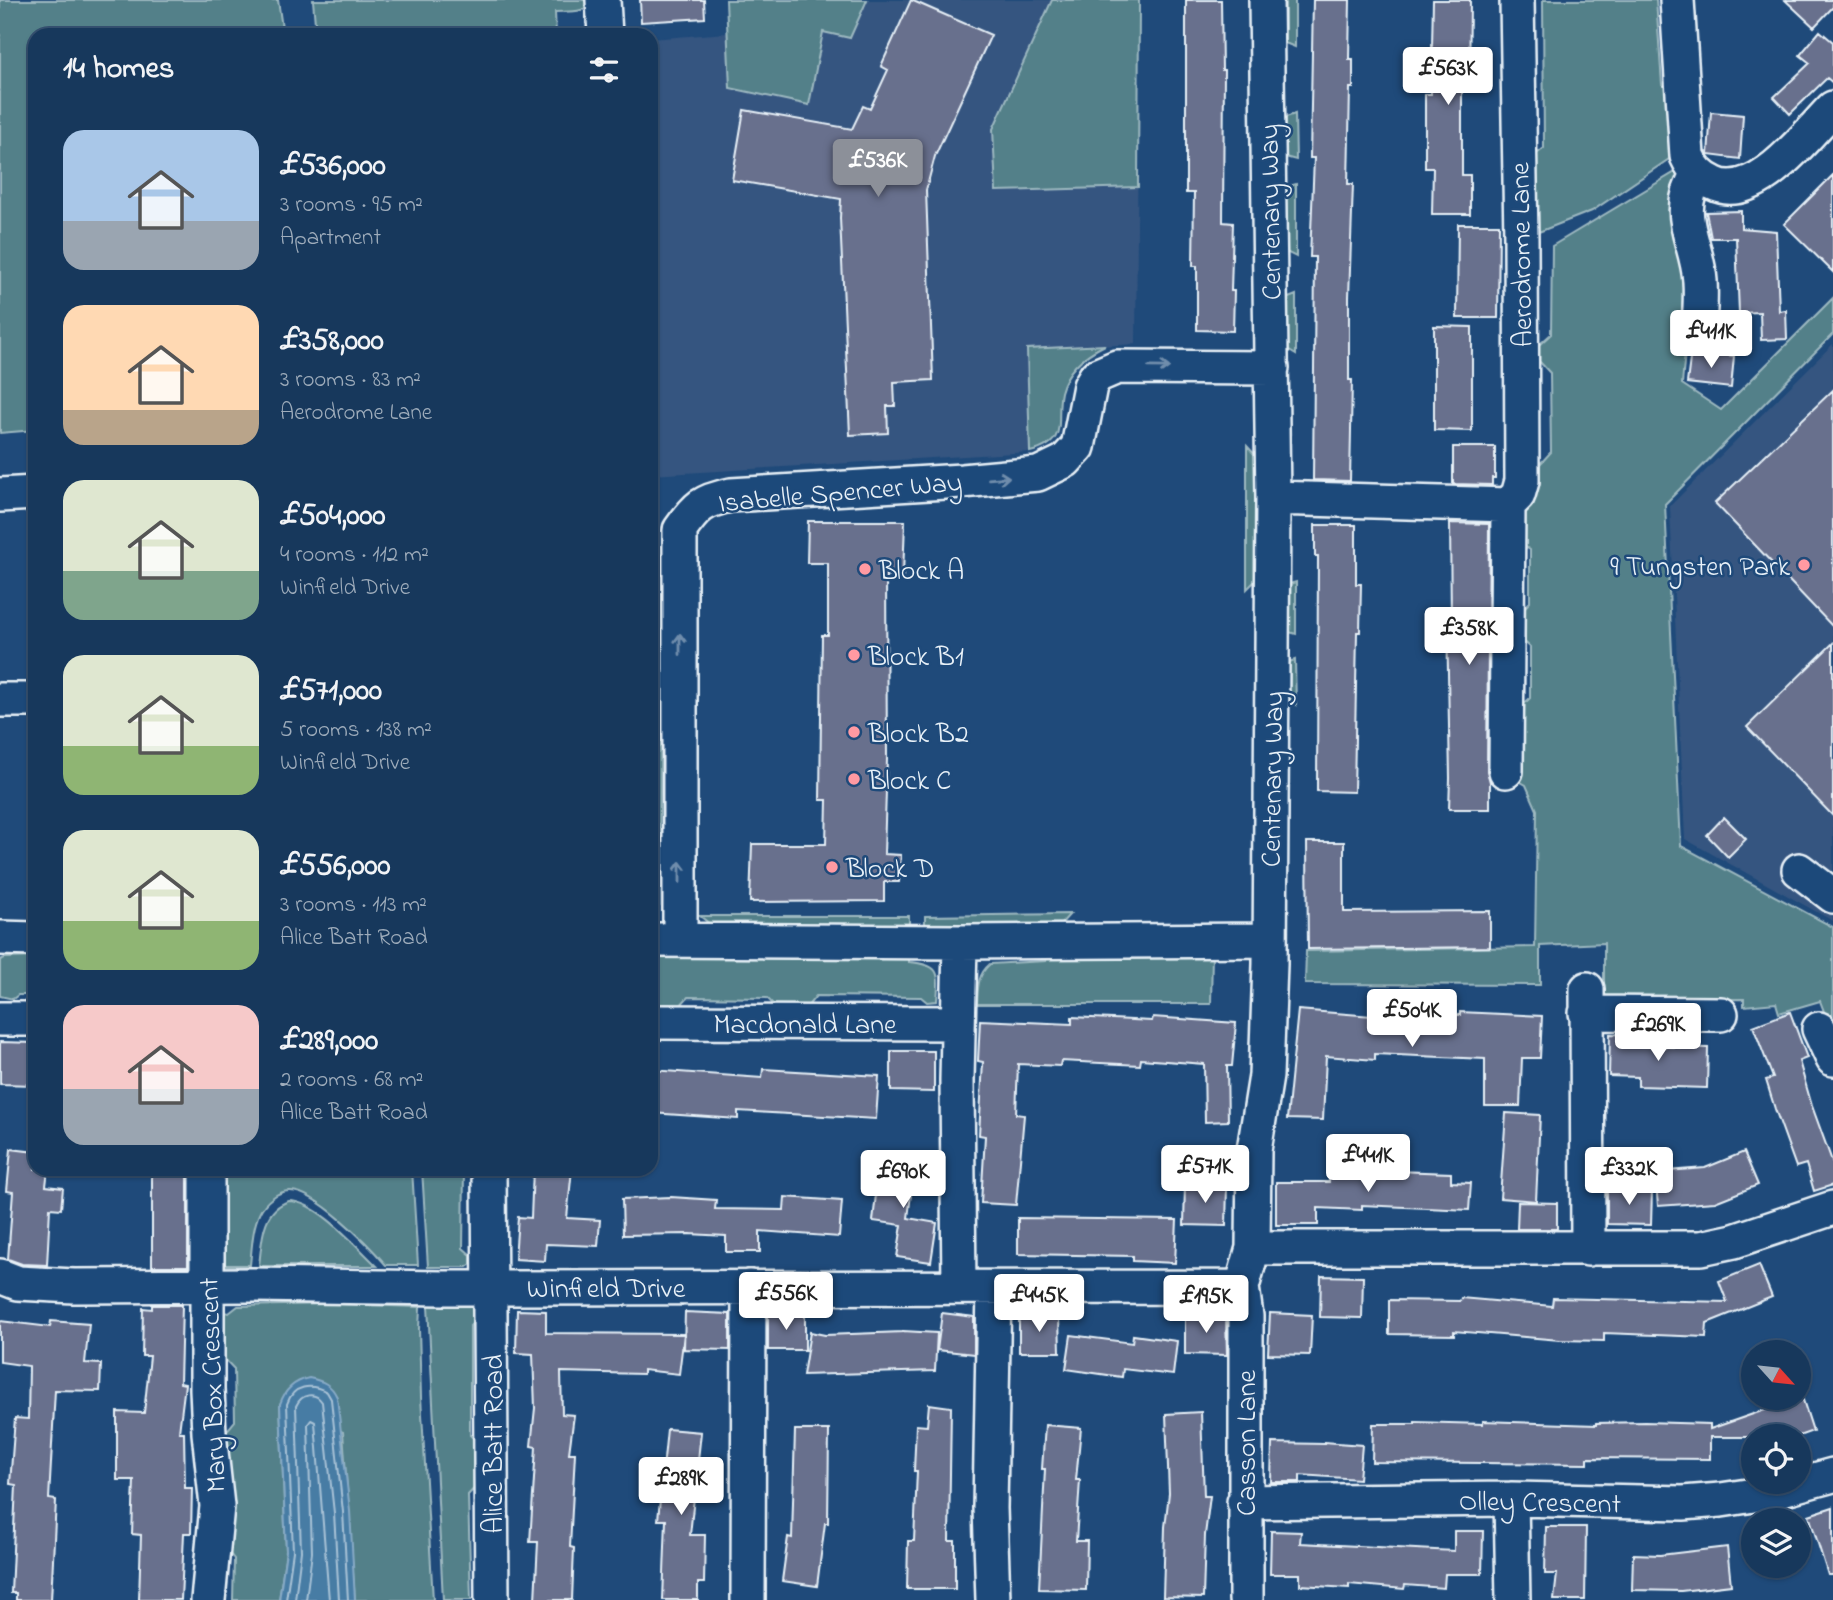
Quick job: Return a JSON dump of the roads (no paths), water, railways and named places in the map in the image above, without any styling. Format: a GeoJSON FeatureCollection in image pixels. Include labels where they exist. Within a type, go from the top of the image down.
{"type":"FeatureCollection","features":[{"type":"Feature","properties":{"kind":"street"},"geometry":{"type":"LineString","coordinates":[[603,0],[605,28]]}},
{"type":"Feature","properties":{"kind":"street","name":"Centenary Way"},"geometry":{"type":"LineString","coordinates":[[1266,0],[1273,498],[1269,940]]}},
{"type":"Feature","properties":{"kind":"street","name":"Aerodrome Lane"},"geometry":{"type":"LineString","coordinates":[[1506,771],[1508,505],[1518,495],[1522,481],[1517,0]]}},
{"type":"Feature","properties":{"kind":"street"},"geometry":{"type":"LineString","coordinates":[[1677,0],[1687,156],[1698,174],[1719,186],[1740,186],[1753,181],[1771,170],[1833,108]]}},
{"type":"Feature","properties":{"kind":"street"},"geometry":{"type":"LineString","coordinates":[[1698,174],[1688,189],[1686,203],[1687,226],[1700,281],[1699,326]]}},
{"type":"Feature","properties":{"kind":"street","name":"Isabelle Spencer Way"},"geometry":{"type":"LineString","coordinates":[[665,940],[680,530],[692,512],[708,500],[731,495],[1038,474],[1065,461],[1077,447],[1090,386],[1096,376],[1117,367],[1272,368]]}},
{"type":"Feature","properties":{"kind":"street"},"geometry":{"type":"LineString","coordinates":[[0,495],[28,494]]}},
{"type":"Feature","properties":{"kind":"street"},"geometry":{"type":"LineString","coordinates":[[1273,498],[1508,505]]}},
{"type":"Feature","properties":{"kind":"street"},"geometry":{"type":"LineString","coordinates":[[0,700],[28,700]]}},
{"type":"Feature","properties":{"kind":"street"},"geometry":{"type":"LineString","coordinates":[[1799,870],[1833,896]]}},
{"type":"Feature","properties":{"kind":"street"},"geometry":{"type":"LineString","coordinates":[[0,939],[28,939]]}},
{"type":"Feature","properties":{"kind":"street"},"geometry":{"type":"LineString","coordinates":[[665,940],[1269,940],[1266,1076],[1254,1150],[1253,1248],[1242,1287]]}},
{"type":"Feature","properties":{"kind":"street"},"geometry":{"type":"LineString","coordinates":[[959,1287],[960,942]]}},
{"type":"Feature","properties":{"kind":"street"},"geometry":{"type":"LineString","coordinates":[[1587,1249],[1587,1001],[1721,1014]]}},
{"type":"Feature","properties":{"kind":"street"},"geometry":{"type":"LineString","coordinates":[[0,1018],[28,1020]]}},
{"type":"Feature","properties":{"kind":"street","name":"Macdonald Lane"},"geometry":{"type":"LineString","coordinates":[[658,1022],[958,1023]]}},
{"type":"Feature","properties":{"kind":"street"},"geometry":{"type":"LineString","coordinates":[[1819,1030],[1833,1059]]}},
{"type":"Feature","properties":{"kind":"street","name":"Mary Box Crescent"},"geometry":{"type":"LineString","coordinates":[[207,1176],[209,1433],[217,1506],[208,1600]]}},
{"type":"Feature","properties":{"kind":"street"},"geometry":{"type":"LineString","coordinates":[[489,1176],[491,1287]]}},
{"type":"Feature","properties":{"kind":"street"},"geometry":{"type":"LineString","coordinates":[[1253,1248],[1701,1248],[1717,1246],[1833,1208]]}},
{"type":"Feature","properties":{"kind":"street","name":"Winfield Drive"},"geometry":{"type":"LineString","coordinates":[[0,1276],[18,1283],[38,1285],[1242,1287]]}},
{"type":"Feature","properties":{"kind":"street","name":"Alice Batt Road"},"geometry":{"type":"LineString","coordinates":[[491,1287],[492,1600]]}},
{"type":"Feature","properties":{"kind":"street"},"geometry":{"type":"LineString","coordinates":[[748,1600],[749,1287]]}},
{"type":"Feature","properties":{"kind":"street","name":"Casson Lane"},"geometry":{"type":"LineString","coordinates":[[1242,1287],[1247,1316],[1244,1502],[1246,1600]]}},
{"type":"Feature","properties":{"kind":"street"},"geometry":{"type":"LineString","coordinates":[[993,1600],[990,1508],[994,1288]]}},
{"type":"Feature","properties":{"kind":"street","name":"Olley Crescent"},"geometry":{"type":"LineString","coordinates":[[1244,1502],[1511,1499],[1650,1503],[1721,1500],[1766,1493],[1833,1475]]}},
{"type":"Feature","properties":{"kind":"street"},"geometry":{"type":"LineString","coordinates":[[1511,1499],[1513,1600]]}},
{"type":"Feature","properties":{"kind":"water"},"geometry":{"type":"Polygon","coordinates":[[[309,1378],[326,1384],[337,1397],[350,1511],[355,1600],[279,1600],[286,1551],[280,1404],[291,1386],[309,1378]]]}},
{"type":"Feature","properties":{"kind":"place","name":"9 Tungsten Park"},"geometry":{"type":"Point","coordinates":[1804,565]}},
{"type":"Feature","properties":{"kind":"place","name":"Block A"},"geometry":{"type":"Point","coordinates":[865,569]}},
{"type":"Feature","properties":{"kind":"place","name":"Block B1"},"geometry":{"type":"Point","coordinates":[854,655]}},
{"type":"Feature","properties":{"kind":"place","name":"Block B2"},"geometry":{"type":"Point","coordinates":[854,732]}},
{"type":"Feature","properties":{"kind":"place","name":"Block C"},"geometry":{"type":"Point","coordinates":[854,779]}},
{"type":"Feature","properties":{"kind":"place","name":"Block D"},"geometry":{"type":"Point","coordinates":[832,867]}}]}
